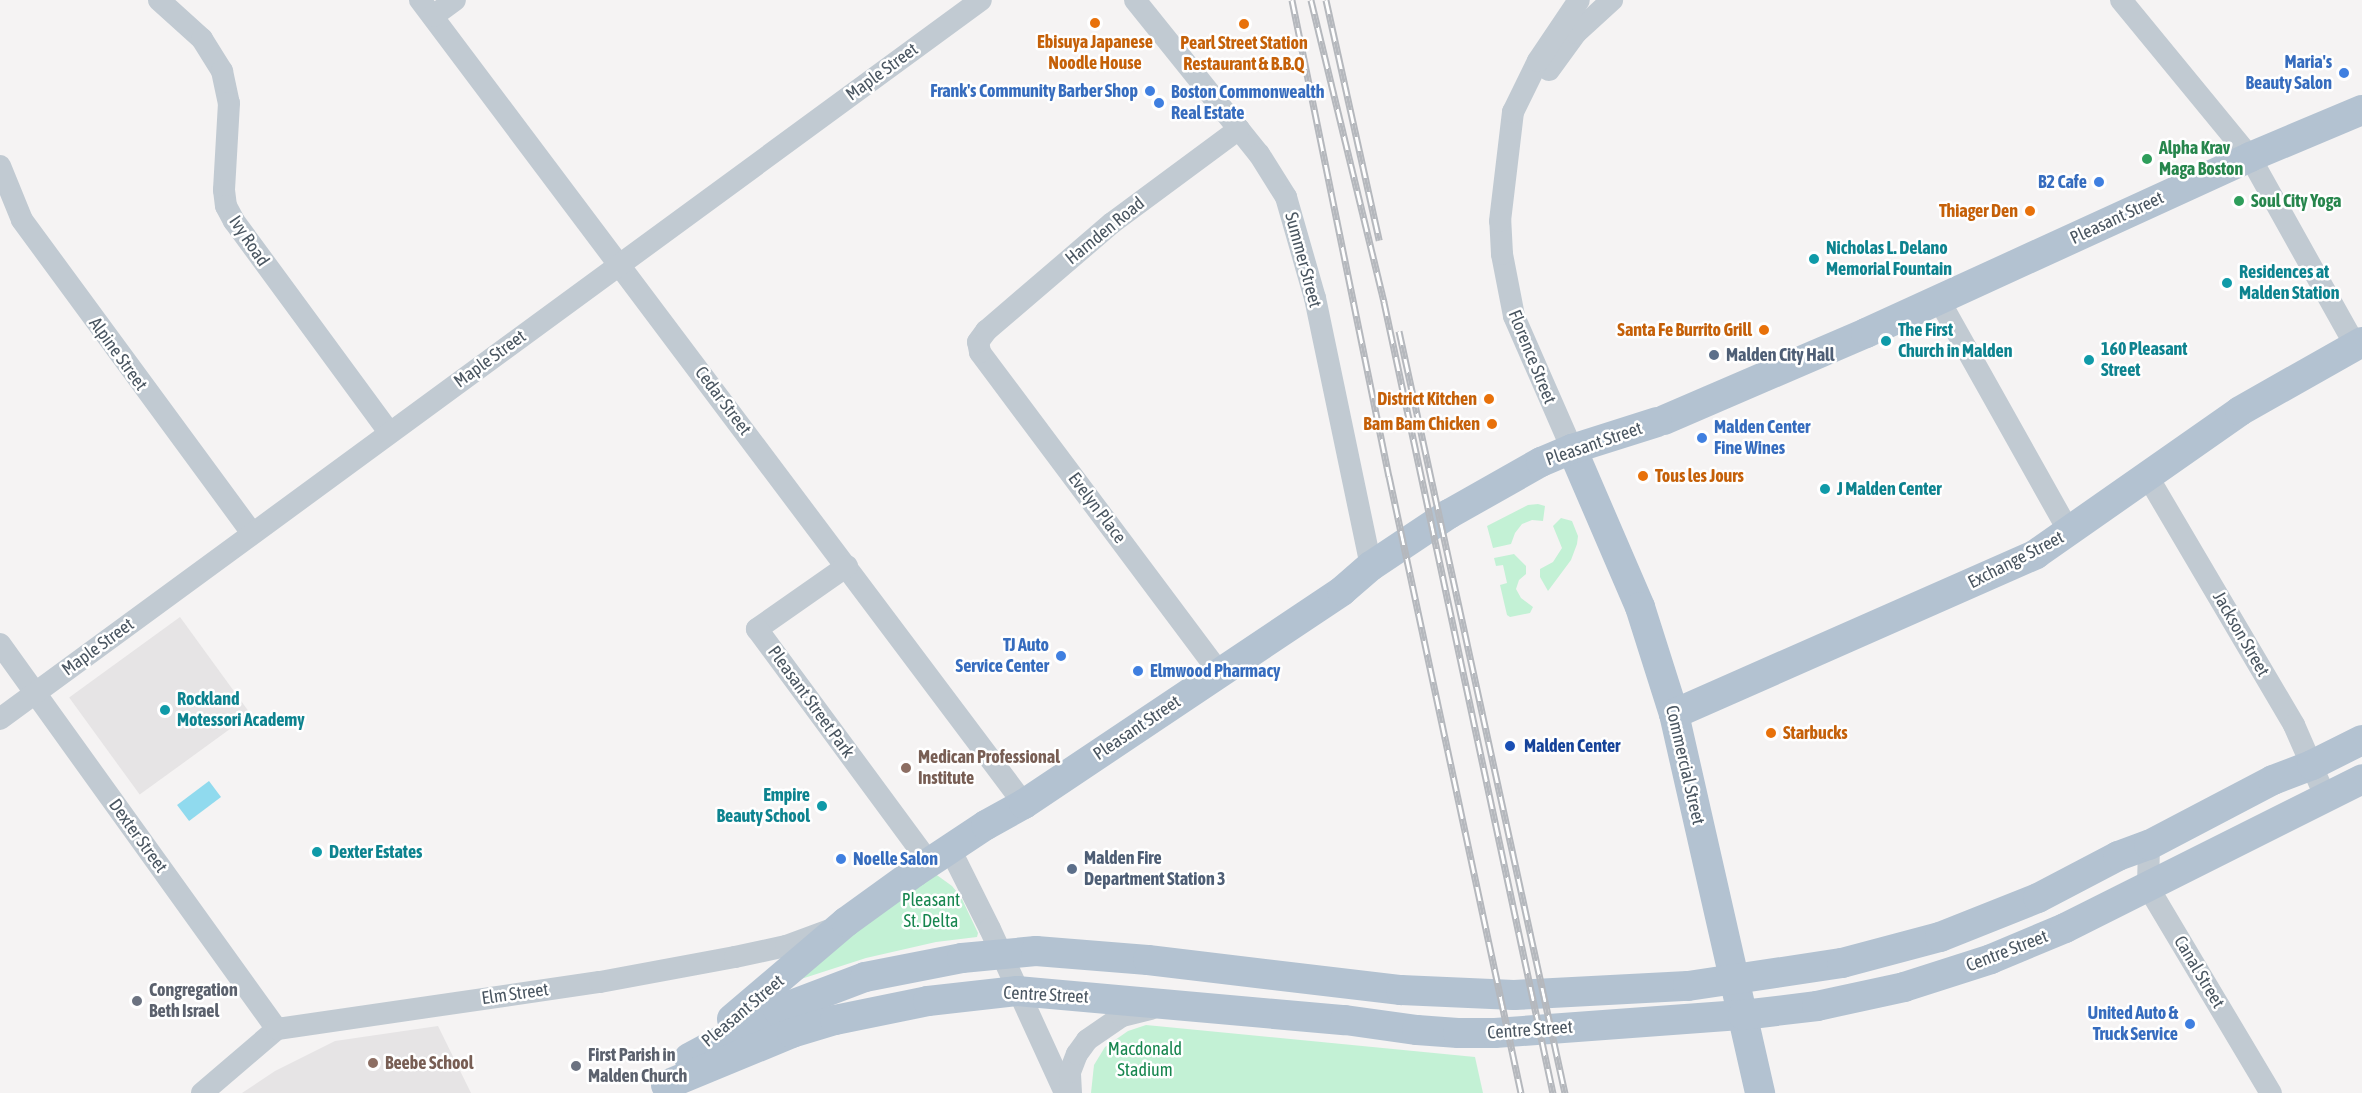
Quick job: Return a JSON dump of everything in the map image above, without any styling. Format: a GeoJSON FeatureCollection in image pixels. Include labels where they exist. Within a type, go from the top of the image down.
{"type":"FeatureCollection","features":[{"type":"Feature","properties":{"kind":"main road","name":"Pleasant Street"},"geometry":{"type":"LineString","coordinates":[[661,1089],[688,1058],[846,922],[939,856],[1024,804],[1342,591],[1365,571],[1492,488],[1572,449],[1660,421],[1939,300],[2250,158],[2362,111]]}},
{"type":"Feature","properties":{"kind":"main road","name":"Exchange Street"},"geometry":{"type":"LineString","coordinates":[[1674,714],[2006,569],[2069,532],[2240,411],[2359,344]]}},
{"type":"Feature","properties":{"kind":"main road","name":"Commercial Street"},"geometry":{"type":"LineString","coordinates":[[1572,449],[1640,607],[1674,714],[1760,1093]]}},
{"type":"Feature","properties":{"kind":"main road","name":"Centre Street"},"geometry":{"type":"LineString","coordinates":[[688,1058],[778,1010],[865,977],[922,965],[1036,951],[1401,990],[1476,994],[1632,990],[1736,980],[1842,963],[1940,937],[2038,898],[2118,856],[2149,845],[2273,780],[2312,765],[2362,740]]}},
{"type":"Feature","properties":{"kind":"main road","name":"Centre Street"},"geometry":{"type":"LineString","coordinates":[[661,1089],[792,1033],[835,1020],[928,1000],[1017,991],[1345,1020],[1458,1033],[1495,1033],[1743,1015],[1861,997],[1991,959],[2065,928],[2362,779]]}},
{"type":"Feature","properties":{"kind":"street","name":"Ivy Road"},"geometry":{"type":"LineString","coordinates":[[159,0],[202,39],[222,71],[229,104],[224,190],[226,206],[234,221],[389,432]]}},
{"type":"Feature","properties":{"kind":"street"},"geometry":{"type":"LineString","coordinates":[[426,8],[454,0]]}},
{"type":"Feature","properties":{"kind":"street","name":"Maple Street"},"geometry":{"type":"LineString","coordinates":[[0,719],[981,0]]}},
{"type":"Feature","properties":{"kind":"street","name":"Summer Street"},"geometry":{"type":"LineString","coordinates":[[1136,0],[1274,174],[1294,219],[1315,298],[1365,571]]}},
{"type":"Feature","properties":{"kind":"street","name":"Florence Street"},"geometry":{"type":"LineString","coordinates":[[1572,449],[1521,337],[1508,295],[1500,221],[1513,112],[1521,90],[1555,33],[1579,0]]}},
{"type":"Feature","properties":{"kind":"street","name":"Florence Street"},"geometry":{"type":"LineString","coordinates":[[1508,155],[1542,81],[1559,54],[1576,33],[1612,0]]}},
{"type":"Feature","properties":{"kind":"street"},"geometry":{"type":"LineString","coordinates":[[2121,0],[2250,158],[2359,344]]}},
{"type":"Feature","properties":{"kind":"street","name":"Cedar Street"},"geometry":{"type":"LineString","coordinates":[[426,8],[620,263],[1024,804]]}},
{"type":"Feature","properties":{"kind":"street","name":"Harnden Road"},"geometry":{"type":"LineString","coordinates":[[978,342],[986,331],[1112,223],[1239,129]]}},
{"type":"Feature","properties":{"kind":"street","name":"Alpine Street"},"geometry":{"type":"LineString","coordinates":[[0,166],[22,220],[252,534]]}},
{"type":"Feature","properties":{"kind":"street"},"geometry":{"type":"LineString","coordinates":[[1939,300],[2069,532]]}},
{"type":"Feature","properties":{"kind":"street","name":"Evelyn Place"},"geometry":{"type":"LineString","coordinates":[[978,342],[980,352],[1219,672]]}},
{"type":"Feature","properties":{"kind":"street","name":"Jackson Street"},"geometry":{"type":"LineString","coordinates":[[2148,477],[2294,725],[2325,796]]}},
{"type":"Feature","properties":{"kind":"street","name":"Pleasant Street Park"},"geometry":{"type":"LineString","coordinates":[[847,566],[757,629],[939,856],[1001,955],[1065,1093]]}},
{"type":"Feature","properties":{"kind":"street","name":"Dexter Street"},"geometry":{"type":"LineString","coordinates":[[0,644],[277,1029]]}},
{"type":"Feature","properties":{"kind":"street"},"geometry":{"type":"LineString","coordinates":[[2148,887],[2149,845]]}},
{"type":"Feature","properties":{"kind":"street","name":"Canal Street"},"geometry":{"type":"LineString","coordinates":[[2148,887],[2271,1093]]}},
{"type":"Feature","properties":{"kind":"street","name":"Elm Street"},"geometry":{"type":"LineString","coordinates":[[277,1029],[600,982],[735,957],[800,942],[846,922]]}},
{"type":"Feature","properties":{"kind":"street"},"geometry":{"type":"LineString","coordinates":[[1071,1093],[1070,1072],[1077,1054],[1087,1040],[1122,1016],[1169,1005]]}},
{"type":"Feature","properties":{"kind":"street"},"geometry":{"type":"LineString","coordinates":[[202,1093],[277,1029]]}},
{"type":"Feature","properties":{"kind":"shaded area"},"geometry":{"type":"Polygon","coordinates":[[[180,617],[251,714],[140,795],[69,698],[180,617]]]}},
{"type":"Feature","properties":{"kind":"shaded area","name":"Beebe School"},"geometry":{"type":"Polygon","coordinates":[[[438,1026],[471,1093],[242,1093],[275,1071],[335,1041],[438,1026]]]}},
{"type":"Feature","properties":{"kind":"green space"},"geometry":{"type":"Polygon","coordinates":[[[1528,505],[1545,506],[1543,521],[1532,520],[1522,524],[1511,544],[1493,548],[1487,526],[1528,505]]]}},
{"type":"Feature","properties":{"kind":"green space"},"geometry":{"type":"Polygon","coordinates":[[[1561,518],[1572,521],[1578,536],[1577,544],[1571,560],[1548,591],[1540,577],[1540,569],[1553,562],[1562,548],[1553,526],[1561,518]]]}},
{"type":"Feature","properties":{"kind":"green space"},"geometry":{"type":"Polygon","coordinates":[[[1514,554],[1526,566],[1526,574],[1519,580],[1516,589],[1521,598],[1533,607],[1530,613],[1510,617],[1507,615],[1500,585],[1507,583],[1503,565],[1496,566],[1494,558],[1514,554]]]}},
{"type":"Feature","properties":{"kind":"green space","name":"Pleasant St. Delta"},"geometry":{"type":"Polygon","coordinates":[[[934,873],[952,886],[961,897],[978,933],[977,937],[936,942],[866,958],[798,980],[915,884],[934,873]]]}},
{"type":"Feature","properties":{"kind":"green space","name":"Macdonald Stadium"},"geometry":{"type":"Polygon","coordinates":[[[1146,1025],[1475,1057],[1483,1093],[1091,1093],[1094,1065],[1105,1047],[1128,1031],[1146,1025]]]}},
{"type":"Feature","properties":{"kind":"water"},"geometry":{"type":"Polygon","coordinates":[[[209,781],[221,797],[189,821],[177,805],[209,781]]]}},
{"type":"Feature","properties":{"kind":"railway"},"geometry":{"type":"LineString","coordinates":[[1292,0],[1389,476],[1521,1093]]}},
{"type":"Feature","properties":{"kind":"railway"},"geometry":{"type":"LineString","coordinates":[[1311,0],[1384,302],[1553,1093]]}},
{"type":"Feature","properties":{"kind":"railway"},"geometry":{"type":"LineString","coordinates":[[1326,0],[1379,240]]}},
{"type":"Feature","properties":{"kind":"railway"},"geometry":{"type":"LineString","coordinates":[[1399,331],[1565,1093]]}},
{"type":"Feature","properties":{"kind":"place","name":"Ebisuya Japanese Noodle House"},"geometry":{"type":"Point","coordinates":[1095,23]}},
{"type":"Feature","properties":{"kind":"place","name":"Pearl Street Station Restaurant & B.B.Q"},"geometry":{"type":"Point","coordinates":[1244,24]}},
{"type":"Feature","properties":{"kind":"place","name":"Maria's Beauty Salon"},"geometry":{"type":"Point","coordinates":[2344,73]}},
{"type":"Feature","properties":{"kind":"place","name":"Frank's Community Barber Shop"},"geometry":{"type":"Point","coordinates":[1150,91]}},
{"type":"Feature","properties":{"kind":"place","name":"Boston Commonwealth Real Estate"},"geometry":{"type":"Point","coordinates":[1159,103]}},
{"type":"Feature","properties":{"kind":"place","name":"Alpha Krav Maga Boston"},"geometry":{"type":"Point","coordinates":[2147,159]}},
{"type":"Feature","properties":{"kind":"place","name":"B2 Cafe"},"geometry":{"type":"Point","coordinates":[2099,182]}},
{"type":"Feature","properties":{"kind":"place","name":"Soul City Yoga"},"geometry":{"type":"Point","coordinates":[2239,201]}},
{"type":"Feature","properties":{"kind":"place","name":"Thiager Den"},"geometry":{"type":"Point","coordinates":[2030,211]}},
{"type":"Feature","properties":{"kind":"place","name":"Nicholas L. Delano Memorial Fountain"},"geometry":{"type":"Point","coordinates":[1814,259]}},
{"type":"Feature","properties":{"kind":"place","name":"Residences at Malden Station"},"geometry":{"type":"Point","coordinates":[2227,283]}},
{"type":"Feature","properties":{"kind":"place","name":"Santa Fe Burrito Grill"},"geometry":{"type":"Point","coordinates":[1764,330]}},
{"type":"Feature","properties":{"kind":"place","name":"The First Church in Malden"},"geometry":{"type":"Point","coordinates":[1886,341]}},
{"type":"Feature","properties":{"kind":"place","name":"Malden City Hall"},"geometry":{"type":"Point","coordinates":[1714,355]}},
{"type":"Feature","properties":{"kind":"place","name":"160 Pleasant Street"},"geometry":{"type":"Point","coordinates":[2089,360]}},
{"type":"Feature","properties":{"kind":"place","name":"District Kitchen"},"geometry":{"type":"Point","coordinates":[1489,399]}},
{"type":"Feature","properties":{"kind":"place","name":"Bam Bam Chicken"},"geometry":{"type":"Point","coordinates":[1492,424]}},
{"type":"Feature","properties":{"kind":"place","name":"Malden Center Fine Wines"},"geometry":{"type":"Point","coordinates":[1702,438]}},
{"type":"Feature","properties":{"kind":"place","name":"Tous les Jours"},"geometry":{"type":"Point","coordinates":[1643,476]}},
{"type":"Feature","properties":{"kind":"place","name":"J Malden Center"},"geometry":{"type":"Point","coordinates":[1825,489]}},
{"type":"Feature","properties":{"kind":"place","name":"TJ Auto Service Center"},"geometry":{"type":"Point","coordinates":[1061,656]}},
{"type":"Feature","properties":{"kind":"place","name":"Elmwood Pharmacy"},"geometry":{"type":"Point","coordinates":[1138,671]}},
{"type":"Feature","properties":{"kind":"place","name":"Rockland Motessori Academy"},"geometry":{"type":"Point","coordinates":[165,710]}},
{"type":"Feature","properties":{"kind":"place","name":"Starbucks"},"geometry":{"type":"Point","coordinates":[1771,733]}},
{"type":"Feature","properties":{"kind":"place","name":"Malden Center"},"geometry":{"type":"Point","coordinates":[1510,746]}},
{"type":"Feature","properties":{"kind":"place","name":"Medican Professional Institute"},"geometry":{"type":"Point","coordinates":[906,768]}},
{"type":"Feature","properties":{"kind":"place","name":"Empire Beauty School"},"geometry":{"type":"Point","coordinates":[822,806]}},
{"type":"Feature","properties":{"kind":"place","name":"Dexter Estates"},"geometry":{"type":"Point","coordinates":[317,852]}},
{"type":"Feature","properties":{"kind":"place","name":"Noelle Salon"},"geometry":{"type":"Point","coordinates":[841,859]}},
{"type":"Feature","properties":{"kind":"place","name":"Malden Fire Department Station 3"},"geometry":{"type":"Point","coordinates":[1072,869]}},
{"type":"Feature","properties":{"kind":"place","name":"Congregation Beth Israel"},"geometry":{"type":"Point","coordinates":[137,1001]}},
{"type":"Feature","properties":{"kind":"place","name":"United Auto & Truck Service"},"geometry":{"type":"Point","coordinates":[2190,1024]}},
{"type":"Feature","properties":{"kind":"place","name":"Beebe School"},"geometry":{"type":"Point","coordinates":[373,1063]}},
{"type":"Feature","properties":{"kind":"place","name":"First Parish in Malden Church"},"geometry":{"type":"Point","coordinates":[576,1066]}}]}
